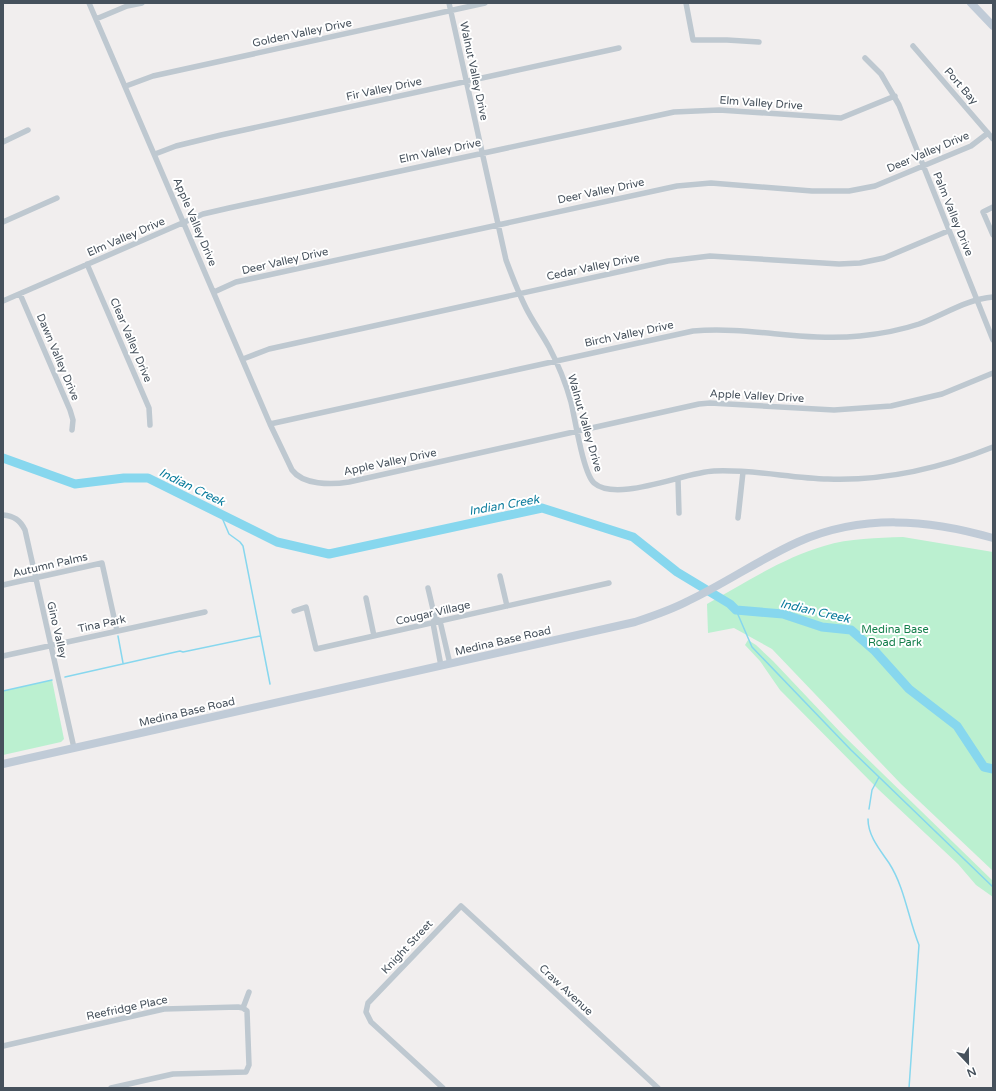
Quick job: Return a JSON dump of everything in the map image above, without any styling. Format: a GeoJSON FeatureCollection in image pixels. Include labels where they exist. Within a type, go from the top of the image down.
{"type":"FeatureCollection","features":[{"type":"Feature","properties":{"kind":"street","name":"Apple Valley Drive"},"geometry":{"type":"LineString","coordinates":[[89,3],[126,86],[270,424],[295,474],[303,479],[336,484],[710,402],[834,410],[891,406],[942,394],[993,372]]}},
{"type":"Feature","properties":{"kind":"street"},"geometry":{"type":"LineString","coordinates":[[96,19],[127,6],[142,3]]}},
{"type":"Feature","properties":{"kind":"street","name":"Walnut Valley Drive"},"geometry":{"type":"LineString","coordinates":[[449,3],[506,260],[519,294],[555,361],[570,400],[590,477],[594,483],[608,490],[626,490],[713,471],[828,479],[868,478],[917,471],[970,456],[993,447]]}},
{"type":"Feature","properties":{"kind":"street","name":"Golden Valley Drive"},"geometry":{"type":"LineString","coordinates":[[126,86],[152,76],[485,3]]}},
{"type":"Feature","properties":{"kind":"street"},"geometry":{"type":"LineString","coordinates":[[686,3],[693,40],[758,42]]}},
{"type":"Feature","properties":{"kind":"street"},"geometry":{"type":"LineString","coordinates":[[971,3],[993,26]]}},
{"type":"Feature","properties":{"kind":"street","name":"Port Bay"},"geometry":{"type":"LineString","coordinates":[[913,46],[993,139]]}},
{"type":"Feature","properties":{"kind":"street","name":"Fir Valley Drive"},"geometry":{"type":"LineString","coordinates":[[155,154],[176,146],[200,140],[619,48]]}},
{"type":"Feature","properties":{"kind":"street","name":"Palm Valley Drive"},"geometry":{"type":"LineString","coordinates":[[866,58],[881,74],[895,96],[993,340]]}},
{"type":"Feature","properties":{"kind":"street","name":"Elm Valley Drive"},"geometry":{"type":"LineString","coordinates":[[3,301],[203,214],[229,208],[481,152],[674,112],[719,110],[841,118],[895,96]]}},
{"type":"Feature","properties":{"kind":"street"},"geometry":{"type":"LineString","coordinates":[[3,142],[28,130]]}},
{"type":"Feature","properties":{"kind":"street","name":"Deer Valley Drive"},"geometry":{"type":"LineString","coordinates":[[214,292],[236,282],[652,190],[691,184],[711,183],[812,191],[849,191],[874,186],[971,146],[988,133]]}},
{"type":"Feature","properties":{"kind":"street"},"geometry":{"type":"LineString","coordinates":[[3,222],[58,198]]}},
{"type":"Feature","properties":{"kind":"street"},"geometry":{"type":"LineString","coordinates":[[993,207],[983,212],[993,236]]}},
{"type":"Feature","properties":{"kind":"street","name":"Cedar Valley Drive"},"geometry":{"type":"LineString","coordinates":[[243,359],[269,349],[519,294],[697,257],[729,257],[839,264],[860,263],[884,258],[948,231]]}},
{"type":"Feature","properties":{"kind":"street","name":"Clear Valley Drive"},"geometry":{"type":"LineString","coordinates":[[87,264],[149,408],[150,425]]}},
{"type":"Feature","properties":{"kind":"street","name":"Dawn Valley Drive"},"geometry":{"type":"LineString","coordinates":[[20,294],[70,410],[73,420],[72,430]]}},
{"type":"Feature","properties":{"kind":"street","name":"Birch Valley Drive"},"geometry":{"type":"LineString","coordinates":[[270,424],[693,331],[706,329],[821,337],[860,336],[907,328],[976,300],[993,297]]}},
{"type":"Feature","properties":{"kind":"street"},"geometry":{"type":"LineString","coordinates":[[738,518],[743,472]]}},
{"type":"Feature","properties":{"kind":"street"},"geometry":{"type":"LineString","coordinates":[[678,479],[679,513]]}},
{"type":"Feature","properties":{"kind":"street","name":"Gino Valley"},"geometry":{"type":"LineString","coordinates":[[3,514],[16,518],[25,530],[74,748]]}},
{"type":"Feature","properties":{"kind":"street","name":"Medina Base Road"},"geometry":{"type":"LineString","coordinates":[[3,764],[635,622],[672,609],[799,542],[834,530],[878,522],[923,523],[947,526],[993,538]]}},
{"type":"Feature","properties":{"kind":"street","name":"Autumn Palms"},"geometry":{"type":"LineString","coordinates":[[3,586],[102,563],[117,631]]}},
{"type":"Feature","properties":{"kind":"street"},"geometry":{"type":"LineString","coordinates":[[500,576],[507,606]]}},
{"type":"Feature","properties":{"kind":"street","name":"Cougar Village"},"geometry":{"type":"LineString","coordinates":[[294,611],[306,607],[316,649],[436,620],[609,583]]}},
{"type":"Feature","properties":{"kind":"street"},"geometry":{"type":"LineString","coordinates":[[428,588],[445,665]]}},
{"type":"Feature","properties":{"kind":"street"},"geometry":{"type":"LineString","coordinates":[[366,598],[374,636]]}},
{"type":"Feature","properties":{"kind":"street","name":"Tina Park"},"geometry":{"type":"LineString","coordinates":[[3,656],[205,612]]}},
{"type":"Feature","properties":{"kind":"street","name":"Knight Street"},"geometry":{"type":"LineString","coordinates":[[443,1088],[371,1022],[366,1012],[368,1003],[461,906]]}},
{"type":"Feature","properties":{"kind":"street","name":"Craw Avenue"},"geometry":{"type":"LineString","coordinates":[[461,906],[658,1088]]}},
{"type":"Feature","properties":{"kind":"street"},"geometry":{"type":"LineString","coordinates":[[112,1088],[173,1074],[244,1073],[248,1065],[248,1013],[243,1008],[249,992]]}},
{"type":"Feature","properties":{"kind":"street","name":"Reefridge Place"},"geometry":{"type":"LineString","coordinates":[[3,1046],[164,1009],[243,1008]]}},
{"type":"Feature","properties":{"kind":"green space","name":"Medina Base Road Park"},"geometry":{"type":"Polygon","coordinates":[[[903,537],[993,552],[993,871],[901,784],[772,649],[734,628],[708,633],[707,604],[779,564],[809,551],[834,543],[864,539],[903,537]]]}},
{"type":"Feature","properties":{"kind":"green space"},"geometry":{"type":"Polygon","coordinates":[[[748,640],[756,645],[773,661],[843,735],[993,881],[993,897],[976,885],[958,864],[879,790],[780,690],[760,661],[745,645],[748,640]]]}},
{"type":"Feature","properties":{"kind":"green space"},"geometry":{"type":"Polygon","coordinates":[[[52,680],[64,739],[61,742],[3,755],[3,691],[52,680]]]}},
{"type":"Feature","properties":{"kind":"waterway","name":"Indian Creek"},"geometry":{"type":"LineString","coordinates":[[3,458],[75,484],[124,478],[148,478],[277,542],[329,554],[542,508],[633,537],[677,572],[730,604],[736,610],[783,614],[822,627],[851,630],[874,650],[909,689],[957,726],[984,767],[993,769]]}},
{"type":"Feature","properties":{"kind":"waterway"},"geometry":{"type":"LineString","coordinates":[[220,513],[229,534],[243,546],[270,684]]}},
{"type":"Feature","properties":{"kind":"waterway"},"geometry":{"type":"LineString","coordinates":[[736,610],[752,647],[851,750],[993,887]]}},
{"type":"Feature","properties":{"kind":"waterway"},"geometry":{"type":"LineString","coordinates":[[118,636],[123,663]]}},
{"type":"Feature","properties":{"kind":"waterway"},"geometry":{"type":"LineString","coordinates":[[65,677],[180,651],[183,652],[260,636]]}},
{"type":"Feature","properties":{"kind":"waterway"},"geometry":{"type":"LineString","coordinates":[[3,691],[52,680]]}},
{"type":"Feature","properties":{"kind":"waterway"},"geometry":{"type":"LineString","coordinates":[[869,809],[872,790],[879,777]]}},
{"type":"Feature","properties":{"kind":"waterway"},"geometry":{"type":"LineString","coordinates":[[868,819],[872,837],[889,863],[899,883],[919,945],[909,1088]]}}]}
